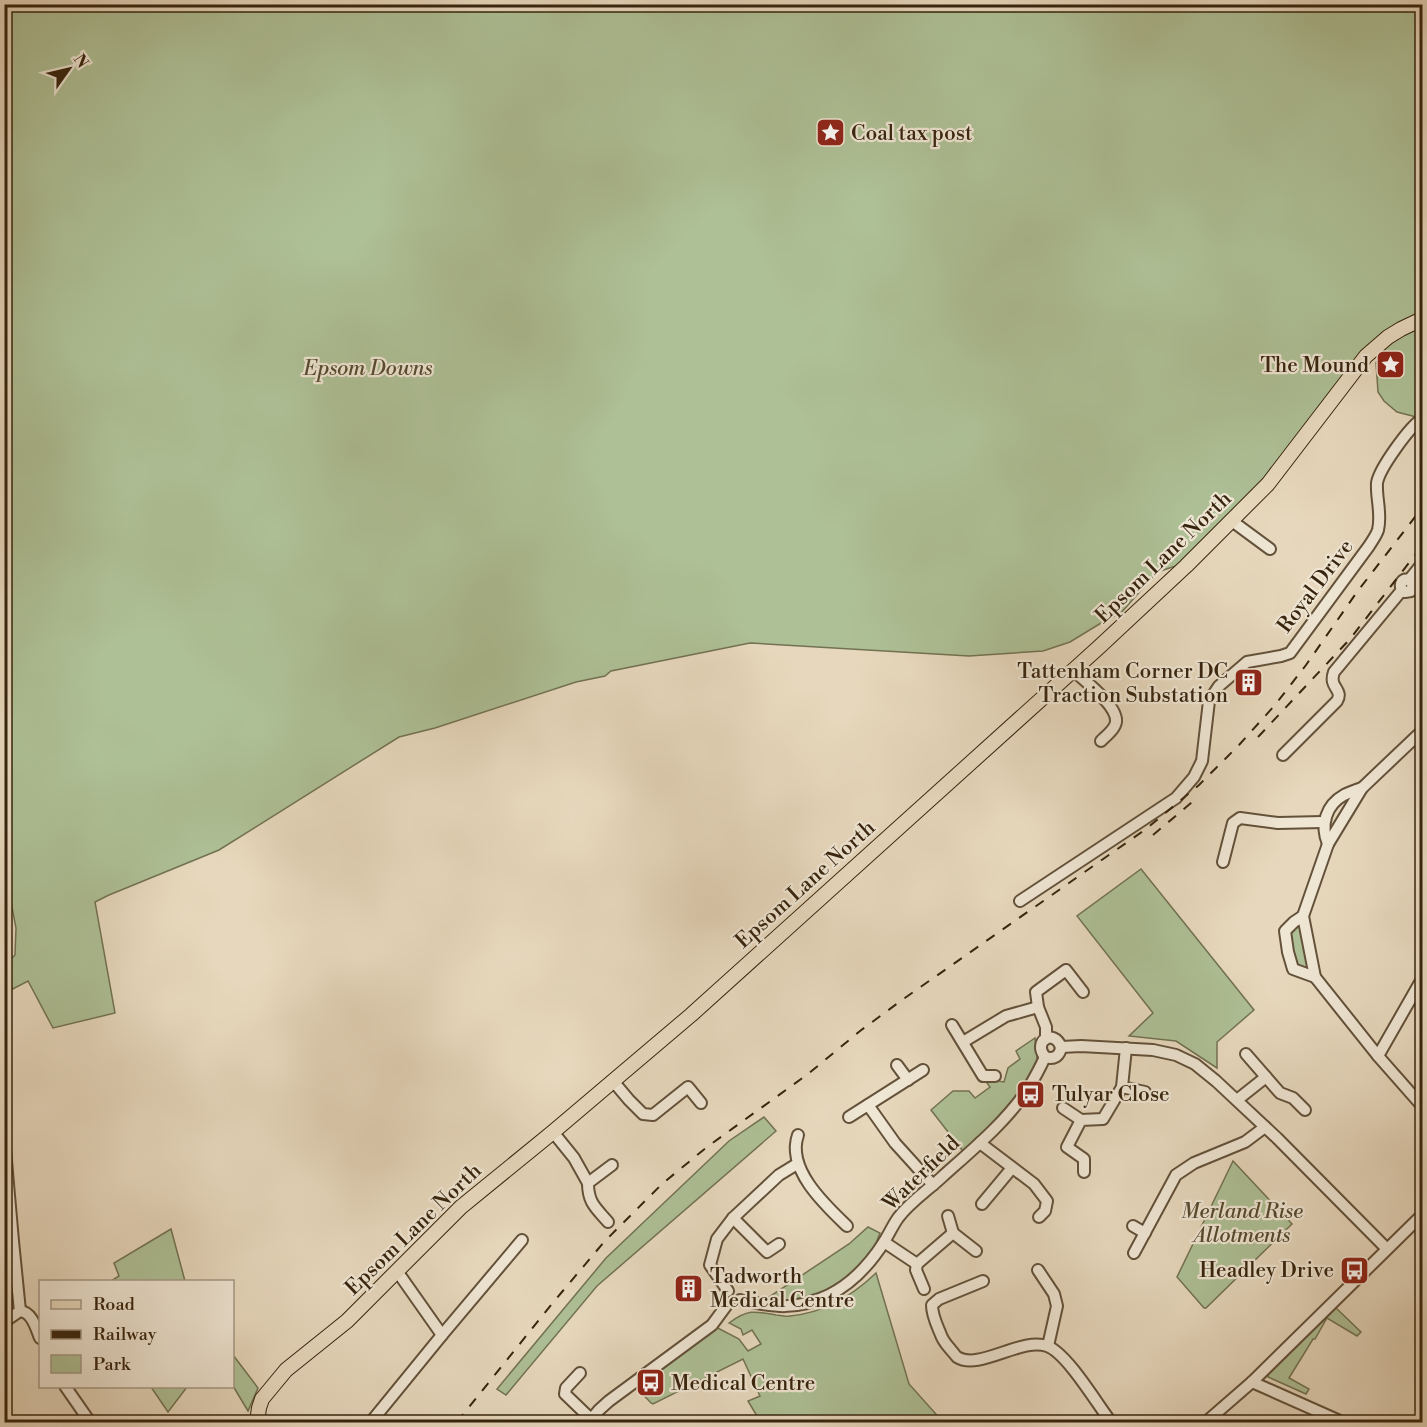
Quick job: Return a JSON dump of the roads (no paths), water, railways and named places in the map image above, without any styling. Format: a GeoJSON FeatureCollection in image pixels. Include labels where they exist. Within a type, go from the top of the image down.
{"type":"FeatureCollection","features":[{"type":"Feature","properties":{"kind":"main road","name":"Epsom Lane North"},"geometry":{"type":"LineString","coordinates":[[257,1422],[262,1399],[286,1370],[347,1321],[461,1207],[553,1132],[738,973],[1074,670],[1186,566],[1279,471],[1366,356],[1388,337],[1422,319]]}},
{"type":"Feature","properties":{"kind":"street","name":"Royal Drive"},"geometry":{"type":"LineString","coordinates":[[1020,902],[1176,798],[1194,777],[1202,761],[1209,701],[1219,686],[1247,662],[1290,653],[1377,532],[1380,518],[1377,480],[1395,450],[1422,419]]}},
{"type":"Feature","properties":{"kind":"street"},"geometry":{"type":"LineString","coordinates":[[1232,521],[1270,549]]}},
{"type":"Feature","properties":{"kind":"street"},"geometry":{"type":"LineString","coordinates":[[1282,755],[1340,697],[1333,685],[1334,672],[1402,590],[1407,592],[1413,589],[1413,583],[1409,580],[1422,564]]}},
{"type":"Feature","properties":{"kind":"street"},"geometry":{"type":"LineString","coordinates":[[1074,670],[1103,698],[1114,713],[1115,726],[1101,741]]}},
{"type":"Feature","properties":{"kind":"street"},"geometry":{"type":"LineString","coordinates":[[1422,731],[1362,788],[1328,844],[1303,916],[1315,977],[1378,1056],[1422,1106]]}},
{"type":"Feature","properties":{"kind":"street"},"geometry":{"type":"LineString","coordinates":[[1328,844],[1324,835],[1323,822],[1331,807],[1343,795],[1362,788]]}},
{"type":"Feature","properties":{"kind":"street"},"geometry":{"type":"LineString","coordinates":[[1223,862],[1233,823],[1240,818],[1278,823],[1323,822]]}},
{"type":"Feature","properties":{"kind":"street"},"geometry":{"type":"LineString","coordinates":[[1303,916],[1285,931],[1288,951],[1293,969],[1315,977]]}},
{"type":"Feature","properties":{"kind":"street"},"geometry":{"type":"LineString","coordinates":[[1046,1039],[1046,1027],[1038,1007],[1036,992],[1066,970],[1083,992]]}},
{"type":"Feature","properties":{"kind":"street"},"geometry":{"type":"LineString","coordinates":[[1378,1056],[1422,979]]}},
{"type":"Feature","properties":{"kind":"street"},"geometry":{"type":"LineString","coordinates":[[963,1042],[1006,1016],[1038,1007]]}},
{"type":"Feature","properties":{"kind":"street"},"geometry":{"type":"LineString","coordinates":[[952,1025],[983,1076],[995,1076]]}},
{"type":"Feature","properties":{"kind":"street"},"geometry":{"type":"LineString","coordinates":[[1049,1037],[1055,1038],[1061,1047],[1057,1056],[1051,1058],[1045,1057],[1040,1046],[1049,1037]]}},
{"type":"Feature","properties":{"kind":"street"},"geometry":{"type":"LineString","coordinates":[[1061,1047],[1153,1050],[1176,1055],[1196,1064],[1265,1127],[1387,1249]]}},
{"type":"Feature","properties":{"kind":"street"},"geometry":{"type":"LineString","coordinates":[[1063,1108],[1081,1120],[1103,1119],[1122,1087],[1126,1048]]}},
{"type":"Feature","properties":{"kind":"street"},"geometry":{"type":"LineString","coordinates":[[1246,1054],[1280,1093],[1293,1098],[1305,1110]]}},
{"type":"Feature","properties":{"kind":"street","name":"Waterfield"},"geometry":{"type":"LineString","coordinates":[[740,1300],[782,1308],[806,1304],[846,1285],[862,1272],[898,1218],[915,1200],[1004,1119],[1027,1090],[1045,1057]]}},
{"type":"Feature","properties":{"kind":"street"},"geometry":{"type":"LineString","coordinates":[[897,1065],[908,1080]]}},
{"type":"Feature","properties":{"kind":"street"},"geometry":{"type":"LineString","coordinates":[[849,1117],[923,1070]]}},
{"type":"Feature","properties":{"kind":"street"},"geometry":{"type":"LineString","coordinates":[[1237,1100],[1266,1077]]}},
{"type":"Feature","properties":{"kind":"street"},"geometry":{"type":"LineString","coordinates":[[613,1081],[643,1114],[652,1115],[688,1088],[701,1103]]}},
{"type":"Feature","properties":{"kind":"street"},"geometry":{"type":"LineString","coordinates":[[1122,1087],[1145,1092]]}},
{"type":"Feature","properties":{"kind":"street"},"geometry":{"type":"LineString","coordinates":[[868,1105],[895,1143],[933,1185]]}},
{"type":"Feature","properties":{"kind":"street"},"geometry":{"type":"LineString","coordinates":[[1081,1120],[1067,1147],[1084,1159],[1084,1172]]}},
{"type":"Feature","properties":{"kind":"street"},"geometry":{"type":"LineString","coordinates":[[1134,1253],[1176,1174],[1194,1163],[1245,1142],[1265,1127]]}},
{"type":"Feature","properties":{"kind":"street"},"geometry":{"type":"LineString","coordinates":[[553,1132],[574,1158],[588,1183],[591,1203],[608,1222]]}},
{"type":"Feature","properties":{"kind":"street"},"geometry":{"type":"LineString","coordinates":[[798,1135],[795,1143],[797,1164],[819,1198],[847,1226]]}},
{"type":"Feature","properties":{"kind":"street"},"geometry":{"type":"LineString","coordinates":[[4,1138],[9,1242],[20,1311]]}},
{"type":"Feature","properties":{"kind":"street"},"geometry":{"type":"LineString","coordinates":[[980,1143],[1034,1184],[1047,1201],[1046,1211],[1039,1217]]}},
{"type":"Feature","properties":{"kind":"street"},"geometry":{"type":"LineString","coordinates":[[726,1306],[735,1307],[740,1300],[737,1292],[728,1291],[710,1265],[717,1239],[733,1218],[779,1175],[797,1164]]}},
{"type":"Feature","properties":{"kind":"street"},"geometry":{"type":"LineString","coordinates":[[588,1183],[612,1165]]}},
{"type":"Feature","properties":{"kind":"street"},"geometry":{"type":"LineString","coordinates":[[982,1204],[1012,1168]]}},
{"type":"Feature","properties":{"kind":"street"},"geometry":{"type":"LineString","coordinates":[[1206,1422],[1252,1382],[1422,1215]]}},
{"type":"Feature","properties":{"kind":"street"},"geometry":{"type":"LineString","coordinates":[[948,1216],[953,1233],[976,1251]]}},
{"type":"Feature","properties":{"kind":"street"},"geometry":{"type":"LineString","coordinates":[[733,1218],[767,1252],[779,1244]]}},
{"type":"Feature","properties":{"kind":"street"},"geometry":{"type":"LineString","coordinates":[[1133,1226],[1145,1233]]}},
{"type":"Feature","properties":{"kind":"street"},"geometry":{"type":"LineString","coordinates":[[924,1289],[916,1270],[917,1264],[953,1233]]}},
{"type":"Feature","properties":{"kind":"street"},"geometry":{"type":"LineString","coordinates":[[372,1422],[522,1240]]}},
{"type":"Feature","properties":{"kind":"street"},"geometry":{"type":"LineString","coordinates":[[884,1242],[917,1264]]}},
{"type":"Feature","properties":{"kind":"street"},"geometry":{"type":"LineString","coordinates":[[1038,1270],[1054,1294],[1057,1306],[1048,1346]]}},
{"type":"Feature","properties":{"kind":"street"},"geometry":{"type":"LineString","coordinates":[[397,1271],[442,1335]]}},
{"type":"Feature","properties":{"kind":"street"},"geometry":{"type":"LineString","coordinates":[[983,1281],[939,1299],[932,1305],[932,1312],[943,1341],[958,1357],[973,1360],[993,1356],[1024,1345],[1048,1346],[1060,1354],[1070,1366],[1110,1422]]}},
{"type":"Feature","properties":{"kind":"street"},"geometry":{"type":"LineString","coordinates":[[726,1306],[723,1299],[724,1294],[728,1291]]}},
{"type":"Feature","properties":{"kind":"street"},"geometry":{"type":"LineString","coordinates":[[580,1373],[566,1388],[565,1394],[590,1421],[609,1401],[712,1325],[726,1306]]}},
{"type":"Feature","properties":{"kind":"street"},"geometry":{"type":"LineString","coordinates":[[4,1322],[20,1311],[25,1311],[30,1315],[39,1336]]}},
{"type":"Feature","properties":{"kind":"street"},"geometry":{"type":"LineString","coordinates":[[1252,1382],[1341,1422]]}},
{"type":"Feature","properties":{"kind":"street"},"geometry":{"type":"LineString","coordinates":[[66,1388],[90,1422]]}},
{"type":"Feature","properties":{"kind":"railway"},"geometry":{"type":"LineString","coordinates":[[457,1422],[604,1242],[662,1184],[707,1147],[808,1074],[860,1031],[1146,829],[1199,785],[1275,705],[1357,592],[1422,508]]}},
{"type":"Feature","properties":{"kind":"railway"},"geometry":{"type":"LineString","coordinates":[[1258,737],[1350,639],[1422,546]]}},
{"type":"Feature","properties":{"kind":"railway"},"geometry":{"type":"LineString","coordinates":[[1153,835],[1197,798]]}},
{"type":"Feature","properties":{"kind":"place","name":"Coal tax post"},"geometry":{"type":"Point","coordinates":[830,133]}},
{"type":"Feature","properties":{"kind":"place","name":"The Mound"},"geometry":{"type":"Point","coordinates":[1390,365]}},
{"type":"Feature","properties":{"kind":"place","name":"Tattenham Corner DC Traction Substation"},"geometry":{"type":"Point","coordinates":[1249,683]}},
{"type":"Feature","properties":{"kind":"place","name":"Tulyar Close"},"geometry":{"type":"Point","coordinates":[1031,1094]}},
{"type":"Feature","properties":{"kind":"place","name":"Headley Drive"},"geometry":{"type":"Point","coordinates":[1355,1270]}},
{"type":"Feature","properties":{"kind":"place","name":"Tadworth Medical Centre"},"geometry":{"type":"Point","coordinates":[689,1288]}},
{"type":"Feature","properties":{"kind":"place","name":"Medical Centre"},"geometry":{"type":"Point","coordinates":[650,1383]}},
{"type":"Feature","properties":{"kind":"park label","name":"Epsom Downs"},"geometry":{"type":"Point","coordinates":[368,368]}},
{"type":"Feature","properties":{"kind":"park label","name":"Merland Rise Allotments"},"geometry":{"type":"Point","coordinates":[1242,1223]}}]}
